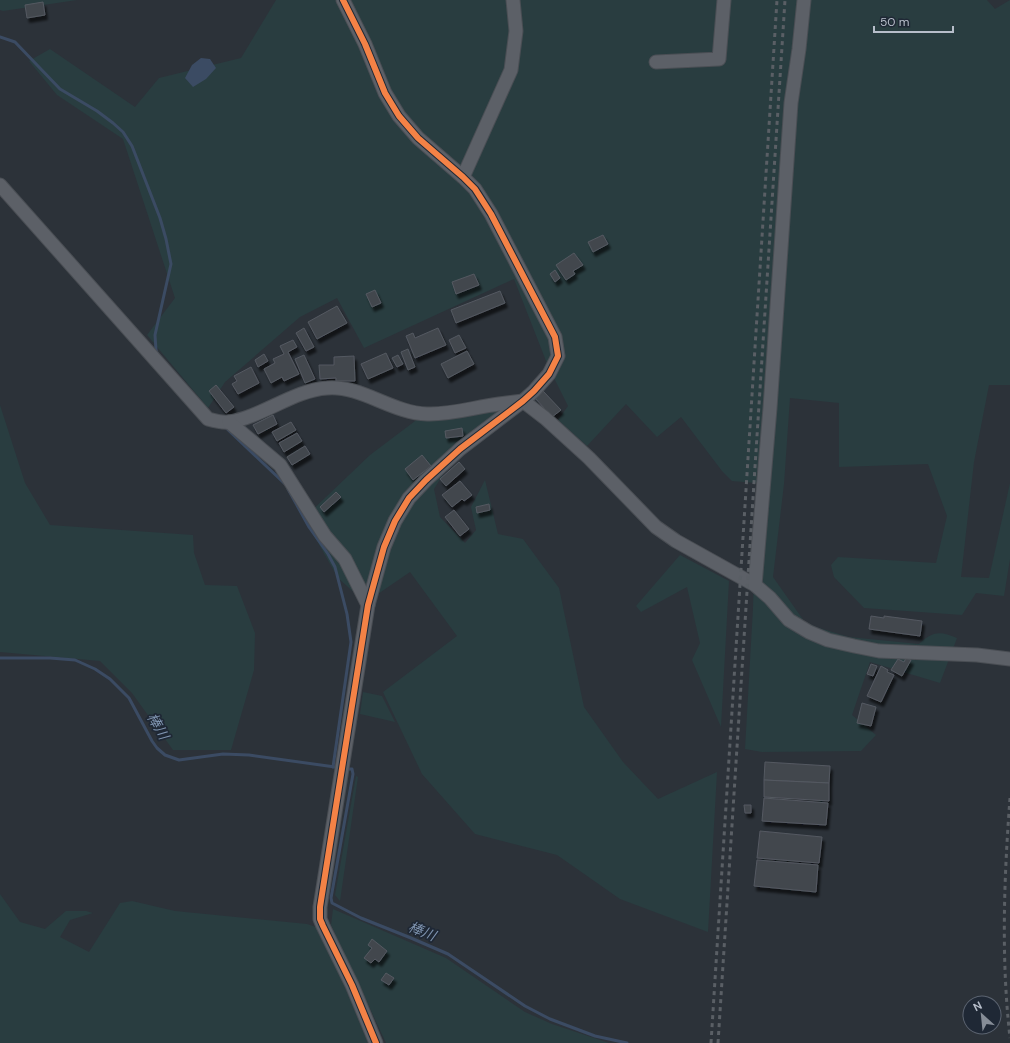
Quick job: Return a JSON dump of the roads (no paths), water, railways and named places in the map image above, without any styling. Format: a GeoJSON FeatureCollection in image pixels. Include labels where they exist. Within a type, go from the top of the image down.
{"type":"FeatureCollection","features":[{"type":"Feature","properties":{"kind":"street"},"geometry":{"type":"LineString","coordinates":[[343,0],[365,44],[385,94],[399,116],[418,138],[463,177],[475,190],[491,214],[555,337],[558,356],[549,374],[534,391],[460,449],[426,480],[409,498],[395,521],[384,547],[368,605],[320,907],[320,919],[352,985],[376,1043]]}},
{"type":"Feature","properties":{"kind":"street"},"geometry":{"type":"LineString","coordinates":[[463,177],[511,70],[516,31],[513,0]]}},
{"type":"Feature","properties":{"kind":"street"},"geometry":{"type":"LineString","coordinates":[[656,62],[719,59],[724,0]]}},
{"type":"Feature","properties":{"kind":"street"},"geometry":{"type":"LineString","coordinates":[[755,585],[771,401],[791,103],[804,0]]}},
{"type":"Feature","properties":{"kind":"street"},"geometry":{"type":"LineString","coordinates":[[0,185],[208,419],[219,422],[229,422],[241,419],[308,392],[327,388],[343,388],[405,411],[427,414],[457,412],[523,401],[545,418],[589,458],[656,527],[676,541],[755,585],[770,598],[789,620],[809,632],[828,640],[879,651],[977,654],[1010,659]]}},
{"type":"Feature","properties":{"kind":"street"},"geometry":{"type":"LineString","coordinates":[[229,422],[280,465],[325,536],[345,559],[368,605]]}},
{"type":"Feature","properties":{"kind":"water"},"geometry":{"type":"Polygon","coordinates":[[[201,58],[210,59],[216,68],[206,79],[193,87],[185,78],[192,65],[201,58]]]}},
{"type":"Feature","properties":{"kind":"waterway"},"geometry":{"type":"LineString","coordinates":[[0,37],[15,42],[60,89],[97,111],[113,123],[123,132],[132,146],[160,218],[171,264],[155,335],[157,353]]}},
{"type":"Feature","properties":{"kind":"waterway"},"geometry":{"type":"LineString","coordinates":[[224,426],[284,483]]}},
{"type":"Feature","properties":{"kind":"waterway"},"geometry":{"type":"LineString","coordinates":[[288,489],[309,527],[328,554],[335,567],[347,614],[351,642],[333,767]]}},
{"type":"Feature","properties":{"kind":"waterway","name":"棒川"},"geometry":{"type":"LineString","coordinates":[[0,658],[50,658],[75,660],[95,669],[110,679],[129,698],[157,748],[165,755],[179,760],[223,754],[249,755],[335,767]]}},
{"type":"Feature","properties":{"kind":"waterway","name":"棒川"},"geometry":{"type":"LineString","coordinates":[[346,769],[352,769],[353,774],[331,898],[332,903],[361,918],[448,954],[525,1006],[550,1019],[595,1036],[627,1043]]}},
{"type":"Feature","properties":{"kind":"railway"},"geometry":{"type":"LineString","coordinates":[[711,1043],[777,0]]}},
{"type":"Feature","properties":{"kind":"railway"},"geometry":{"type":"LineString","coordinates":[[718,1043],[785,0]]}},
{"type":"Feature","properties":{"kind":"railway"},"geometry":{"type":"LineString","coordinates":[[1010,798],[1004,918],[1005,978],[1010,1038]]}}]}
